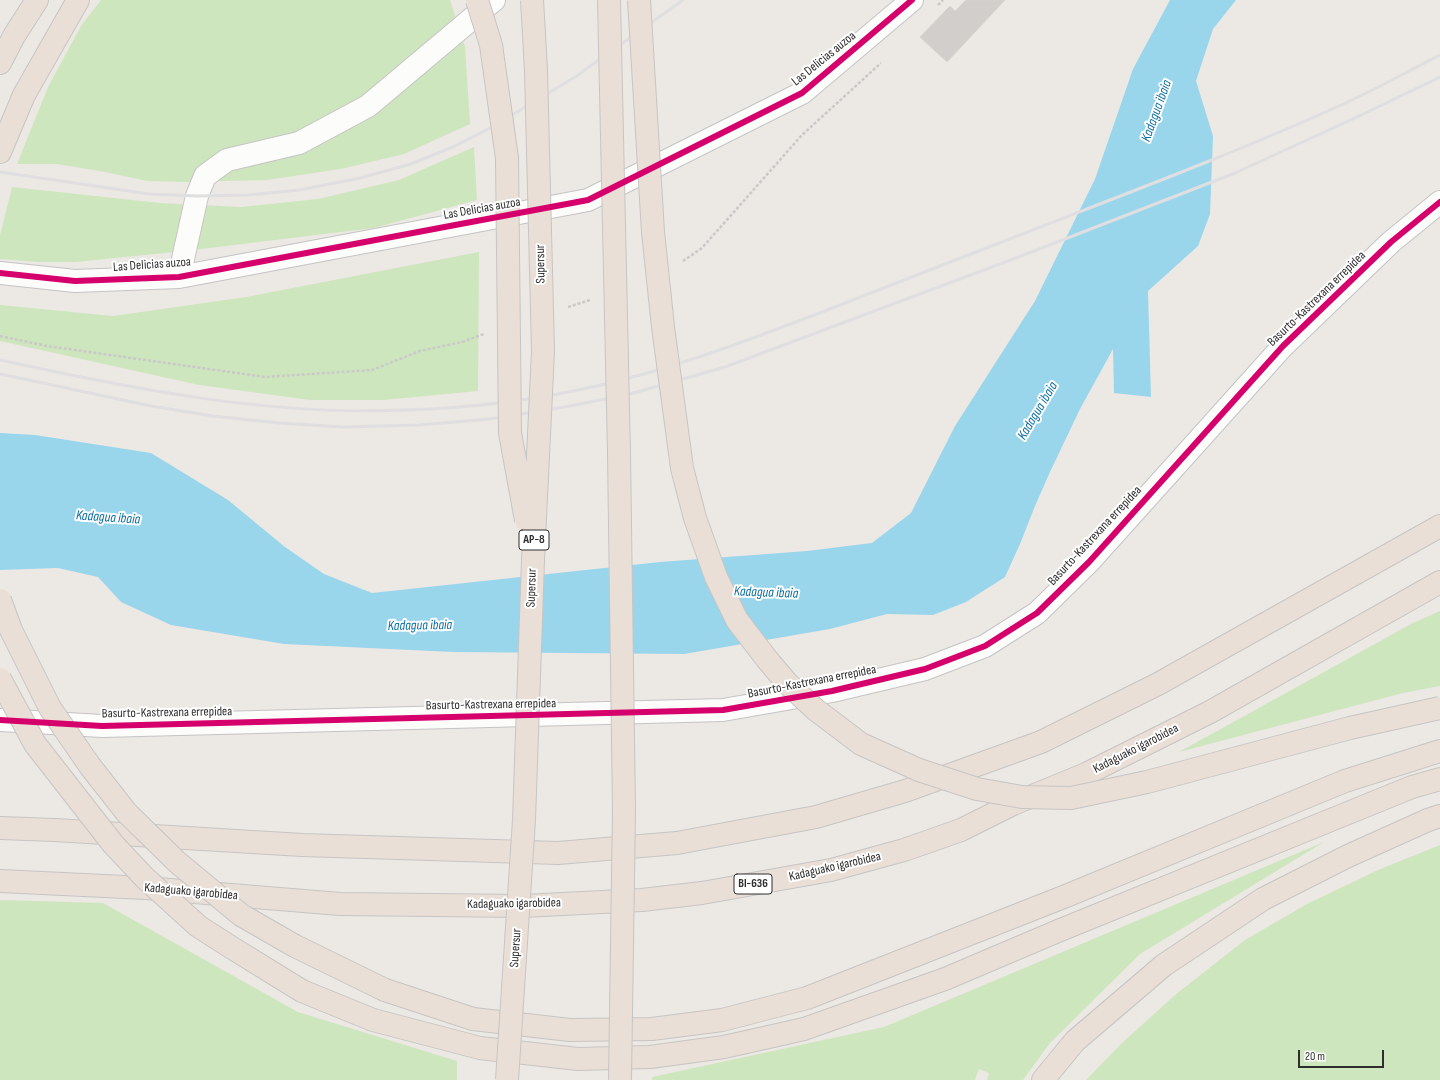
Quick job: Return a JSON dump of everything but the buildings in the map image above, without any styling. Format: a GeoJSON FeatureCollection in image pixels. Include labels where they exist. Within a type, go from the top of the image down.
{"type":"FeatureCollection","features":[{"type":"Feature","properties":{"kind":"highway"},"geometry":{"type":"LineString","coordinates":[[0,63],[14,36],[36,0]]}},
{"type":"Feature","properties":{"kind":"highway"},"geometry":{"type":"LineString","coordinates":[[0,152],[24,95],[78,0]]}},
{"type":"Feature","properties":{"kind":"highway"},"geometry":{"type":"LineString","coordinates":[[477,0],[490,45],[507,158],[510,433],[533,560]]}},
{"type":"Feature","properties":{"kind":"highway","name":"Supersur"},"geometry":{"type":"LineString","coordinates":[[507,1080],[524,820],[533,560],[543,351],[536,70],[532,0]]}},
{"type":"Feature","properties":{"kind":"highway"},"geometry":{"type":"LineString","coordinates":[[609,0],[619,453],[624,810],[620,1080]]}},
{"type":"Feature","properties":{"kind":"highway"},"geometry":{"type":"LineString","coordinates":[[638,0],[653,232],[664,335],[682,468],[687,490],[695,518],[716,577],[737,620],[766,658],[787,682],[816,710],[861,744],[919,770],[977,789],[1022,797],[1071,798],[1147,782],[1350,728],[1440,708]]}},
{"type":"Feature","properties":{"kind":"highway"},"geometry":{"type":"LineString","coordinates":[[0,828],[302,845],[558,853],[677,843],[816,817],[905,791],[1041,742],[1158,684],[1440,526]]}},
{"type":"Feature","properties":{"kind":"highway","name":"Kadaguako igarobidea"},"geometry":{"type":"LineString","coordinates":[[0,881],[146,888],[340,904],[522,906],[642,900],[702,893],[831,870],[904,850],[961,830],[1013,804],[1086,774],[1210,712],[1440,582]]}},
{"type":"Feature","properties":{"kind":"highway"},"geometry":{"type":"LineString","coordinates":[[0,600],[11,630],[50,708],[90,766],[126,812],[177,862],[241,915],[295,946],[385,990],[473,1019],[570,1030],[652,1029],[722,1020],[807,998],[935,949],[1345,782],[1440,751]]}},
{"type":"Feature","properties":{"kind":"highway"},"geometry":{"type":"LineString","coordinates":[[0,679],[35,744],[114,844],[145,878],[198,926],[302,992],[373,1020],[480,1048],[578,1059],[650,1057],[724,1047],[804,1029],[945,979],[1058,931],[1412,787],[1440,779]]}},
{"type":"Feature","properties":{"kind":"highway"},"geometry":{"type":"LineString","coordinates":[[1044,1080],[1075,1040],[1164,965],[1263,900],[1348,856],[1440,816]]}},
{"type":"Feature","properties":{"kind":"street","name":"Las Delicias auzoa"},"geometry":{"type":"LineString","coordinates":[[179,277],[197,196],[205,176],[227,160],[299,143],[368,106],[494,0]]}},
{"type":"Feature","properties":{"kind":"street","name":"Las Delicias auzoa"},"geometry":{"type":"LineString","coordinates":[[0,273],[75,281],[179,277],[588,200],[802,93],[912,0]]}},
{"type":"Feature","properties":{"kind":"street","name":"Basurto-Kastrexana errepidea"},"geometry":{"type":"LineString","coordinates":[[0,720],[102,726],[723,710],[832,691],[924,669],[985,646],[1037,613],[1089,562],[1283,346],[1391,242],[1440,202]]}},
{"type":"Feature","properties":{"kind":"green space"},"geometry":{"type":"Polygon","coordinates":[[[101,0],[450,0],[465,47],[470,124],[404,154],[341,169],[267,180],[185,182],[147,181],[57,164],[17,164],[48,87],[81,26],[101,0]]]}},
{"type":"Feature","properties":{"kind":"green space"},"geometry":{"type":"Polygon","coordinates":[[[474,147],[477,200],[374,228],[193,250],[76,262],[37,262],[0,259],[0,235],[12,187],[160,203],[241,207],[318,199],[399,180],[474,147]]]}},
{"type":"Feature","properties":{"kind":"green space"},"geometry":{"type":"Polygon","coordinates":[[[479,252],[478,391],[384,400],[310,400],[199,385],[0,341],[0,305],[113,316],[246,297],[479,252]]]}},
{"type":"Feature","properties":{"kind":"green space"},"geometry":{"type":"Polygon","coordinates":[[[1440,611],[1440,686],[1403,693],[1179,752],[1411,624],[1440,611]]]}},
{"type":"Feature","properties":{"kind":"green space"},"geometry":{"type":"Polygon","coordinates":[[[1324,842],[1140,954],[1050,1043],[1023,1080],[987,1080],[989,1073],[979,1069],[975,1080],[652,1080],[652,1077],[884,1027],[1324,842]]]}},
{"type":"Feature","properties":{"kind":"green space"},"geometry":{"type":"Polygon","coordinates":[[[1440,845],[1440,1080],[1086,1080],[1122,1043],[1175,995],[1245,940],[1307,904],[1378,870],[1440,845]]]}},
{"type":"Feature","properties":{"kind":"green space"},"geometry":{"type":"Polygon","coordinates":[[[0,900],[103,903],[298,1012],[457,1061],[457,1080],[0,1080],[0,900]]]}},
{"type":"Feature","properties":{"kind":"water","name":"Kadagua ibaia"},"geometry":{"type":"Polygon","coordinates":[[[1170,0],[1236,0],[1213,29],[1196,81],[1213,136],[1210,214],[1198,246],[1148,291],[1151,397],[1114,393],[1113,349],[1080,409],[1050,472],[1005,577],[966,602],[933,615],[887,614],[830,629],[684,654],[453,652],[284,644],[171,625],[121,602],[98,577],[58,568],[0,570],[0,433],[35,435],[151,453],[228,500],[285,547],[324,574],[372,593],[660,562],[807,551],[872,543],[911,513],[955,426],[1035,301],[1095,179],[1133,69],[1170,0]]]}},
{"type":"Feature","properties":{"kind":"railway"},"geometry":{"type":"LineString","coordinates":[[0,172],[149,194],[197,196],[248,195],[300,190],[360,178],[411,164],[455,146],[494,126],[575,77],[683,0]]}},
{"type":"Feature","properties":{"kind":"railway"},"geometry":{"type":"LineString","coordinates":[[0,360],[150,390],[201,398],[303,409],[354,411],[405,410],[479,405],[553,395],[601,385],[656,371],[737,344],[1167,178],[1254,143],[1352,100],[1440,55]]}},
{"type":"Feature","properties":{"kind":"railway"},"geometry":{"type":"LineString","coordinates":[[0,374],[151,406],[213,416],[279,423],[343,427],[419,425],[490,419],[570,406],[630,394],[725,367],[1016,258],[1235,173],[1440,77]]}},
{"type":"Feature","properties":{"kind":"cycle path"},"geometry":{"type":"LineString","coordinates":[[0,273],[75,281],[179,277],[588,200],[802,93],[912,0]]}},
{"type":"Feature","properties":{"kind":"cycle path"},"geometry":{"type":"LineString","coordinates":[[0,720],[102,726],[723,710],[832,691],[925,669],[985,646],[1037,613],[1089,562],[1283,346],[1391,242],[1440,202]]}}]}
